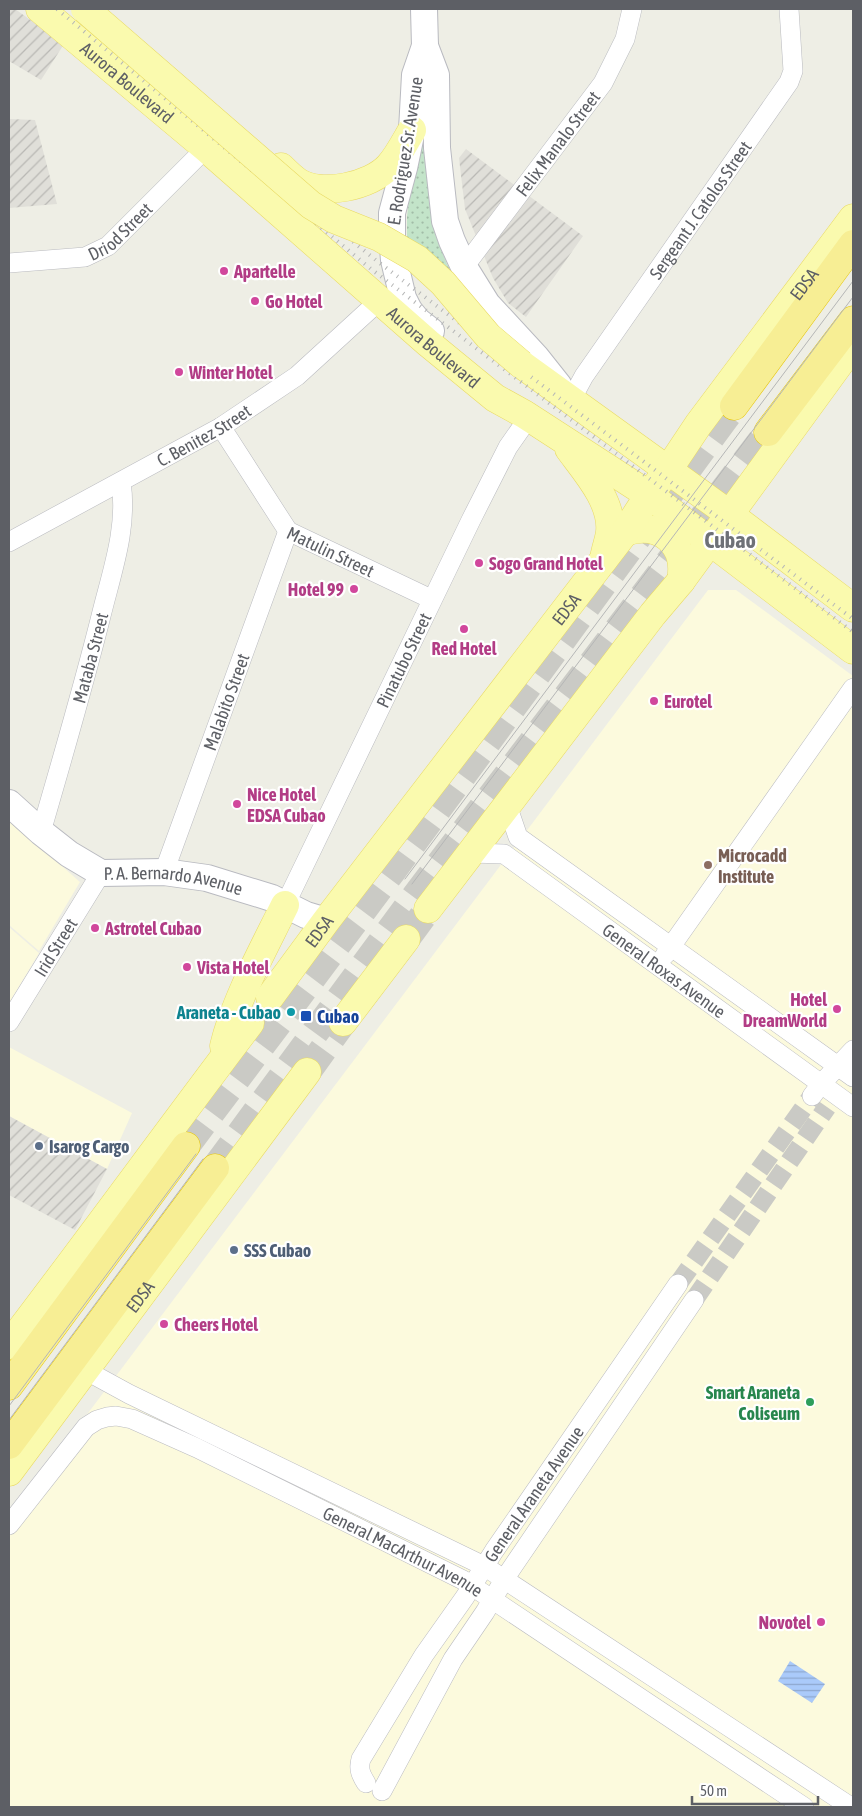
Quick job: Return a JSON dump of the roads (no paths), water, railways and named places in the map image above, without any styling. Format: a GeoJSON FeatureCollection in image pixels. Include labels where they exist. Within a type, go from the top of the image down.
{"type":"FeatureCollection","features":[{"type":"Feature","properties":{"kind":"highway","name":"EDSA"},"geometry":{"type":"LineString","coordinates":[[734,406],[853,244]]}},
{"type":"Feature","properties":{"kind":"highway"},"geometry":{"type":"LineString","coordinates":[[768,432],[853,320]]}},
{"type":"Feature","properties":{"kind":"highway"},"geometry":{"type":"LineString","coordinates":[[9,1386],[186,1146]]}},
{"type":"Feature","properties":{"kind":"highway","name":"EDSA"},"geometry":{"type":"LineString","coordinates":[[9,1445],[216,1168]]}},
{"type":"Feature","properties":{"kind":"main road","name":"Aurora Boulevard"},"geometry":{"type":"LineString","coordinates":[[40,9],[206,148],[379,301],[458,360],[495,398],[559,436],[649,495],[853,650]]}},
{"type":"Feature","properties":{"kind":"main road","name":"Aurora Boulevard"},"geometry":{"type":"LineString","coordinates":[[85,9],[311,205],[334,219],[360,228],[398,247],[429,269],[488,336],[503,350],[729,514],[853,608]]}},
{"type":"Feature","properties":{"kind":"main road"},"geometry":{"type":"LineString","coordinates":[[102,9],[299,183],[310,187],[332,188],[360,184],[388,166],[412,130]]}},
{"type":"Feature","properties":{"kind":"main road","name":"E. Rodriguez Sr. Avenue"},"geometry":{"type":"LineString","coordinates":[[424,9],[425,46],[416,76],[412,130],[392,212],[394,260],[399,287],[409,310],[458,360]]}},
{"type":"Feature","properties":{"kind":"main road","name":"E. Rodriguez Sr. Avenue"},"geometry":{"type":"LineString","coordinates":[[425,46],[436,75],[438,148],[446,221],[464,267],[487,304],[536,357],[569,398]]}},
{"type":"Feature","properties":{"kind":"main road","name":"EDSA"},"geometry":{"type":"LineString","coordinates":[[270,997],[326,921],[625,532],[698,425],[853,218]]}},
{"type":"Feature","properties":{"kind":"main road"},"geometry":{"type":"LineString","coordinates":[[428,909],[681,581],[756,475],[853,345]]}},
{"type":"Feature","properties":{"kind":"main road"},"geometry":{"type":"LineString","coordinates":[[698,425],[696,468],[700,476],[710,485],[721,491],[732,490],[744,486],[756,475]]}},
{"type":"Feature","properties":{"kind":"main road"},"geometry":{"type":"LineString","coordinates":[[559,436],[601,496],[608,515],[610,532],[603,560]]}},
{"type":"Feature","properties":{"kind":"main road"},"geometry":{"type":"LineString","coordinates":[[625,532],[645,528],[665,535],[673,542],[682,560],[681,581]]}},
{"type":"Feature","properties":{"kind":"main road","name":"P. A. Bernardo Avenue"},"geometry":{"type":"LineString","coordinates":[[9,802],[41,832],[69,854],[101,873],[164,872],[208,878],[272,898],[306,915],[326,921]]}},
{"type":"Feature","properties":{"kind":"main road"},"geometry":{"type":"LineString","coordinates":[[219,1064],[227,1031],[285,906]]}},
{"type":"Feature","properties":{"kind":"main road"},"geometry":{"type":"LineString","coordinates":[[344,1022],[406,939]]}},
{"type":"Feature","properties":{"kind":"main road"},"geometry":{"type":"LineString","coordinates":[[9,1345],[250,1023]]}},
{"type":"Feature","properties":{"kind":"main road","name":"EDSA"},"geometry":{"type":"LineString","coordinates":[[9,1472],[307,1072]]}},
{"type":"Feature","properties":{"kind":"street","name":"Felix Manalo Street"},"geometry":{"type":"LineString","coordinates":[[464,267],[603,83],[625,39],[632,9]]}},
{"type":"Feature","properties":{"kind":"street","name":"Sergeant J. Catolos Street"},"geometry":{"type":"LineString","coordinates":[[569,398],[789,82],[793,71],[793,61],[789,9]]}},
{"type":"Feature","properties":{"kind":"street","name":"Driod Street"},"geometry":{"type":"LineString","coordinates":[[9,263],[85,257],[97,253],[108,246],[206,148]]}},
{"type":"Feature","properties":{"kind":"street","name":"C. Benitez Street"},"geometry":{"type":"LineString","coordinates":[[9,542],[221,427],[297,376],[379,301]]}},
{"type":"Feature","properties":{"kind":"street","name":"Pinatubo Street"},"geometry":{"type":"LineString","coordinates":[[285,906],[431,599],[508,447],[526,416]]}},
{"type":"Feature","properties":{"kind":"street","name":"Matulin Street"},"geometry":{"type":"LineString","coordinates":[[221,427],[288,532],[431,599]]}},
{"type":"Feature","properties":{"kind":"street","name":"Mataba Street"},"geometry":{"type":"LineString","coordinates":[[41,832],[81,696],[122,529],[123,498],[121,482]]}},
{"type":"Feature","properties":{"kind":"street","name":"Malabito Street"},"geometry":{"type":"LineString","coordinates":[[164,872],[288,532]]}},
{"type":"Feature","properties":{"kind":"street"},"geometry":{"type":"LineString","coordinates":[[658,966],[853,688]]}},
{"type":"Feature","properties":{"kind":"street","name":"General Roxas Avenue"},"geometry":{"type":"LineString","coordinates":[[507,805],[518,837],[524,842],[849,1073]]}},
{"type":"Feature","properties":{"kind":"street"},"geometry":{"type":"LineString","coordinates":[[511,860],[524,842]]}},
{"type":"Feature","properties":{"kind":"street","name":"General Roxas Avenue"},"geometry":{"type":"LineString","coordinates":[[470,853],[504,854],[658,966],[824,1095],[853,1107]]}},
{"type":"Feature","properties":{"kind":"street","name":"Irid Street"},"geometry":{"type":"LineString","coordinates":[[9,1022],[101,873]]}},
{"type":"Feature","properties":{"kind":"street"},"geometry":{"type":"LineString","coordinates":[[824,1095],[849,1073],[853,1050]]}},
{"type":"Feature","properties":{"kind":"street","name":"General Araneta Avenue"},"geometry":{"type":"LineString","coordinates":[[678,1284],[424,1654],[361,1759],[359,1765],[361,1774],[374,1787],[453,1659],[493,1600],[505,1578],[694,1300]]}},
{"type":"Feature","properties":{"kind":"street","name":"General MacArthur Avenue"},"geometry":{"type":"LineString","coordinates":[[85,1370],[129,1394],[484,1566],[851,1807]]}},
{"type":"Feature","properties":{"kind":"street","name":"General MacArthur Avenue"},"geometry":{"type":"LineString","coordinates":[[9,1525],[86,1427],[106,1417],[121,1416],[197,1448],[472,1586],[804,1807]]}},
{"type":"Feature","properties":{"kind":"water"},"geometry":{"type":"Polygon","coordinates":[[[790,1661],[825,1684],[812,1703],[778,1681],[790,1661]]]}},
{"type":"Feature","properties":{"kind":"tunnel"},"geometry":{"type":"LineString","coordinates":[[186,1146],[393,870],[734,406]]}},
{"type":"Feature","properties":{"kind":"tunnel"},"geometry":{"type":"LineString","coordinates":[[215,1168],[420,890],[768,432]]}},
{"type":"Feature","properties":{"kind":"tunnel"},"geometry":{"type":"LineString","coordinates":[[406,939],[428,909]]}},
{"type":"Feature","properties":{"kind":"tunnel"},"geometry":{"type":"LineString","coordinates":[[307,1072],[343,1022]]}},
{"type":"Feature","properties":{"kind":"tunnel"},"geometry":{"type":"LineString","coordinates":[[678,1284],[812,1096]]}},
{"type":"Feature","properties":{"kind":"tunnel"},"geometry":{"type":"LineString","coordinates":[[694,1300],[827,1107]]}},
{"type":"Feature","properties":{"kind":"tram line"},"geometry":{"type":"LineString","coordinates":[[405,879],[853,281]]}},
{"type":"Feature","properties":{"kind":"tram line"},"geometry":{"type":"LineString","coordinates":[[412,884],[853,297]]}},
{"type":"Feature","properties":{"kind":"tram line"},"geometry":{"type":"LineString","coordinates":[[9,1406],[196,1154]]}},
{"type":"Feature","properties":{"kind":"tram line"},"geometry":{"type":"LineString","coordinates":[[9,1420],[203,1159]]}},
{"type":"Feature","properties":{"kind":"railway"},"geometry":{"type":"LineString","coordinates":[[57,9],[371,269],[853,632]]}},
{"type":"Feature","properties":{"kind":"railway"},"geometry":{"type":"LineString","coordinates":[[73,9],[253,161],[377,261],[853,619]]}},
{"type":"Feature","properties":{"kind":"place","name":"Apartelle"},"geometry":{"type":"Point","coordinates":[224,271]}},
{"type":"Feature","properties":{"kind":"place","name":"Go Hotel"},"geometry":{"type":"Point","coordinates":[255,301]}},
{"type":"Feature","properties":{"kind":"place","name":"Winter Hotel"},"geometry":{"type":"Point","coordinates":[179,372]}},
{"type":"Feature","properties":{"kind":"place","name":"Sogo Grand Hotel"},"geometry":{"type":"Point","coordinates":[479,563]}},
{"type":"Feature","properties":{"kind":"place","name":"Hotel 99"},"geometry":{"type":"Point","coordinates":[354,589]}},
{"type":"Feature","properties":{"kind":"place","name":"Red Hotel"},"geometry":{"type":"Point","coordinates":[464,629]}},
{"type":"Feature","properties":{"kind":"place","name":"Eurotel"},"geometry":{"type":"Point","coordinates":[654,701]}},
{"type":"Feature","properties":{"kind":"place","name":"Nice Hotel EDSA Cubao"},"geometry":{"type":"Point","coordinates":[237,804]}},
{"type":"Feature","properties":{"kind":"place","name":"Microcadd Institute"},"geometry":{"type":"Point","coordinates":[708,865]}},
{"type":"Feature","properties":{"kind":"place","name":"Astrotel Cubao"},"geometry":{"type":"Point","coordinates":[95,928]}},
{"type":"Feature","properties":{"kind":"place","name":"Vista Hotel"},"geometry":{"type":"Point","coordinates":[187,967]}},
{"type":"Feature","properties":{"kind":"place","name":"Hotel DreamWorld"},"geometry":{"type":"Point","coordinates":[837,1009]}},
{"type":"Feature","properties":{"kind":"place","name":"Araneta - Cubao"},"geometry":{"type":"Point","coordinates":[291,1012]}},
{"type":"Feature","properties":{"kind":"place","name":"Cubao"},"geometry":{"type":"Point","coordinates":[306,1016]}},
{"type":"Feature","properties":{"kind":"place","name":"Isarog Cargo"},"geometry":{"type":"Point","coordinates":[39,1146]}},
{"type":"Feature","properties":{"kind":"place","name":"SSS Cubao"},"geometry":{"type":"Point","coordinates":[234,1250]}},
{"type":"Feature","properties":{"kind":"place","name":"Cheers Hotel"},"geometry":{"type":"Point","coordinates":[164,1324]}},
{"type":"Feature","properties":{"kind":"place","name":"Smart Araneta Coliseum"},"geometry":{"type":"Point","coordinates":[810,1402]}},
{"type":"Feature","properties":{"kind":"place","name":"Novotel"},"geometry":{"type":"Point","coordinates":[821,1622]}},
{"type":"Feature","properties":{"kind":"district","name":"Cubao"},"geometry":{"type":"Point","coordinates":[730,540]}}]}
